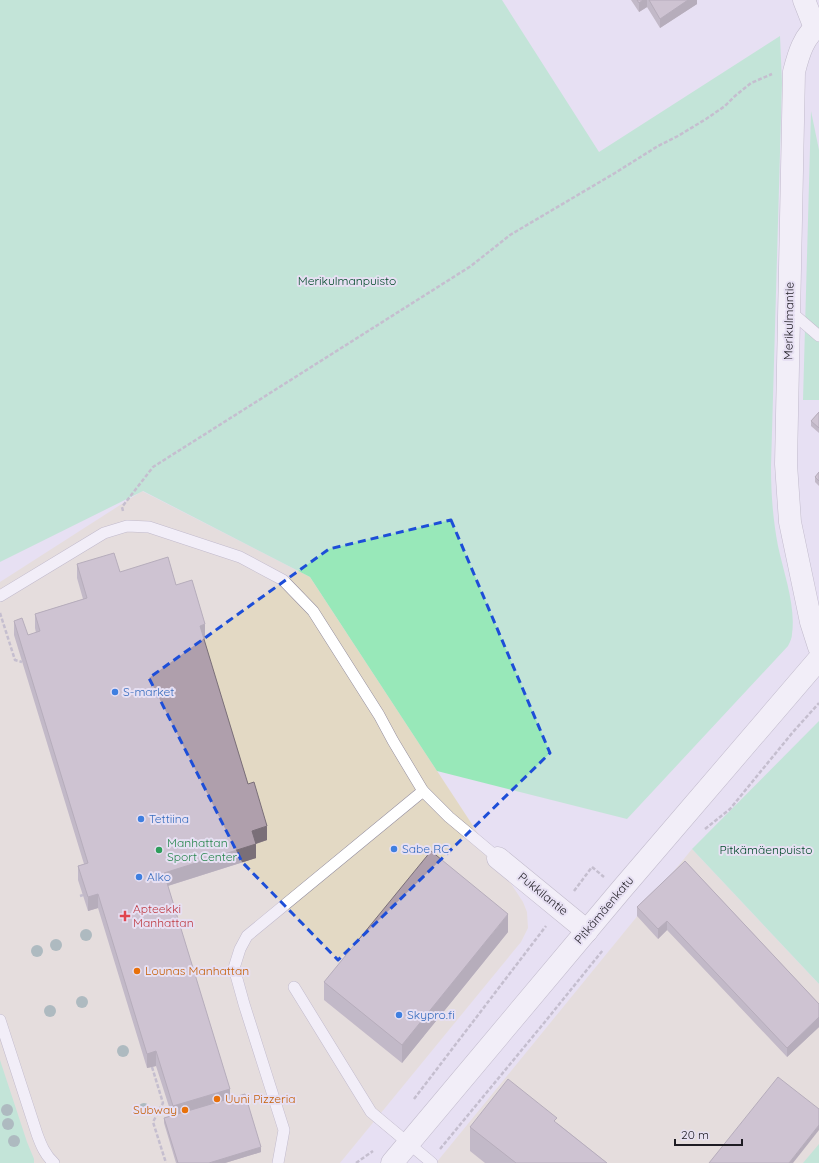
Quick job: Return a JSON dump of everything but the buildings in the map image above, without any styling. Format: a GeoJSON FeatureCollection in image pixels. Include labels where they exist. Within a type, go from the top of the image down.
{"type":"FeatureCollection","features":[{"type":"Feature","properties":{"kind":"street","name":"Merikulmantie"},"geometry":{"type":"LineString","coordinates":[[804,0],[817,27],[802,47],[794,72],[786,464],[790,522],[811,622],[819,647]]}},
{"type":"Feature","properties":{"kind":"street","name":"Pitkämäenkatu"},"geometry":{"type":"LineString","coordinates":[[392,1163],[587,930],[819,659]]}},
{"type":"Feature","properties":{"kind":"street","name":"Pukkilantie"},"geometry":{"type":"LineString","coordinates":[[498,858],[587,930]]}},
{"type":"Feature","properties":{"kind":"lane"},"geometry":{"type":"LineString","coordinates":[[790,311],[819,336]]}},
{"type":"Feature","properties":{"kind":"lane"},"geometry":{"type":"LineString","coordinates":[[0,596],[104,533],[127,526],[149,527],[240,557],[283,580],[312,612],[379,715],[423,791],[449,817],[498,858]]}},
{"type":"Feature","properties":{"kind":"lane"},"geometry":{"type":"LineString","coordinates":[[278,1163],[284,1130],[234,968],[240,949],[247,936],[423,791]]}},
{"type":"Feature","properties":{"kind":"lane"},"geometry":{"type":"LineString","coordinates":[[294,987],[371,1112],[430,1162]]}},
{"type":"Feature","properties":{"kind":"lane"},"geometry":{"type":"LineString","coordinates":[[0,1020],[41,1146],[48,1158],[54,1163]]}},
{"type":"Feature","properties":{"kind":"path"},"geometry":{"type":"LineString","coordinates":[[127,526],[122,507],[153,467],[471,266],[510,235],[658,146],[678,136],[725,106],[751,83],[777,72]]}},
{"type":"Feature","properties":{"kind":"path"},"geometry":{"type":"LineString","coordinates":[[0,612],[15,660],[22,662]]}},
{"type":"Feature","properties":{"kind":"path"},"geometry":{"type":"LineString","coordinates":[[702,832],[730,809],[793,732],[819,703]]}},
{"type":"Feature","properties":{"kind":"path"},"geometry":{"type":"LineString","coordinates":[[356,1163],[378,1147],[592,867]]}},
{"type":"Feature","properties":{"kind":"path"},"geometry":{"type":"LineString","coordinates":[[430,1162],[544,1024],[605,947]]}},
{"type":"Feature","properties":{"kind":"path"},"geometry":{"type":"LineString","coordinates":[[152,1067],[163,1103],[153,1122],[166,1163]]}},
{"type":"Feature","properties":{"kind":"highlighted area"},"geometry":{"type":"Polygon","coordinates":[[[451,520],[550,753],[338,960],[242,862],[149,678],[329,549],[451,520]]]}},
{"type":"Feature","properties":{"kind":"shaded area"},"geometry":{"type":"Polygon","coordinates":[[[142,491],[310,577],[523,902],[527,912],[528,928],[521,942],[340,1163],[0,1163],[0,582],[142,491]]]}},
{"type":"Feature","properties":{"kind":"shaded area"},"geometry":{"type":"Polygon","coordinates":[[[692,849],[819,984],[819,1163],[436,1163],[692,849]]]}},
{"type":"Feature","properties":{"kind":"green space","name":"Merikulmanpuisto"},"geometry":{"type":"Polygon","coordinates":[[[0,0],[502,0],[599,152],[780,36],[782,83],[771,477],[776,536],[791,601],[793,623],[792,637],[788,646],[627,819],[437,771],[310,577],[143,491],[0,562],[0,0]]]}},
{"type":"Feature","properties":{"kind":"green space"},"geometry":{"type":"Polygon","coordinates":[[[811,111],[819,150],[819,400],[803,400],[811,111]]]}},
{"type":"Feature","properties":{"kind":"green space","name":"Pitkämäenpuisto"},"geometry":{"type":"Polygon","coordinates":[[[819,721],[819,984],[692,849],[819,721]]]}},
{"type":"Feature","properties":{"kind":"green space"},"geometry":{"type":"Polygon","coordinates":[[[0,1060],[34,1159],[34,1163],[0,1163],[0,1060]]]}},
{"type":"Feature","properties":{"kind":"green space"},"geometry":{"type":"Polygon","coordinates":[[[819,1144],[819,1163],[803,1163],[819,1144]]]}},
{"type":"Feature","properties":{"kind":"place","name":"S-market"},"geometry":{"type":"Point","coordinates":[115,692]}},
{"type":"Feature","properties":{"kind":"place","name":"Tettiina"},"geometry":{"type":"Point","coordinates":[141,819]}},
{"type":"Feature","properties":{"kind":"place","name":"Sabe RC"},"geometry":{"type":"Point","coordinates":[394,849]}},
{"type":"Feature","properties":{"kind":"place","name":"Manhattan Sport Center"},"geometry":{"type":"Point","coordinates":[159,850]}},
{"type":"Feature","properties":{"kind":"place","name":"Alko"},"geometry":{"type":"Point","coordinates":[139,877]}},
{"type":"Feature","properties":{"kind":"place","name":"Apteekki Manhattan"},"geometry":{"type":"Point","coordinates":[125,916]}},
{"type":"Feature","properties":{"kind":"place","name":"Lounas Manhattan"},"geometry":{"type":"Point","coordinates":[137,971]}},
{"type":"Feature","properties":{"kind":"place","name":"Skypro.fi"},"geometry":{"type":"Point","coordinates":[399,1015]}},
{"type":"Feature","properties":{"kind":"place","name":"Uuni Pizzeria"},"geometry":{"type":"Point","coordinates":[217,1099]}},
{"type":"Feature","properties":{"kind":"place","name":"Subway"},"geometry":{"type":"Point","coordinates":[185,1110]}}]}
